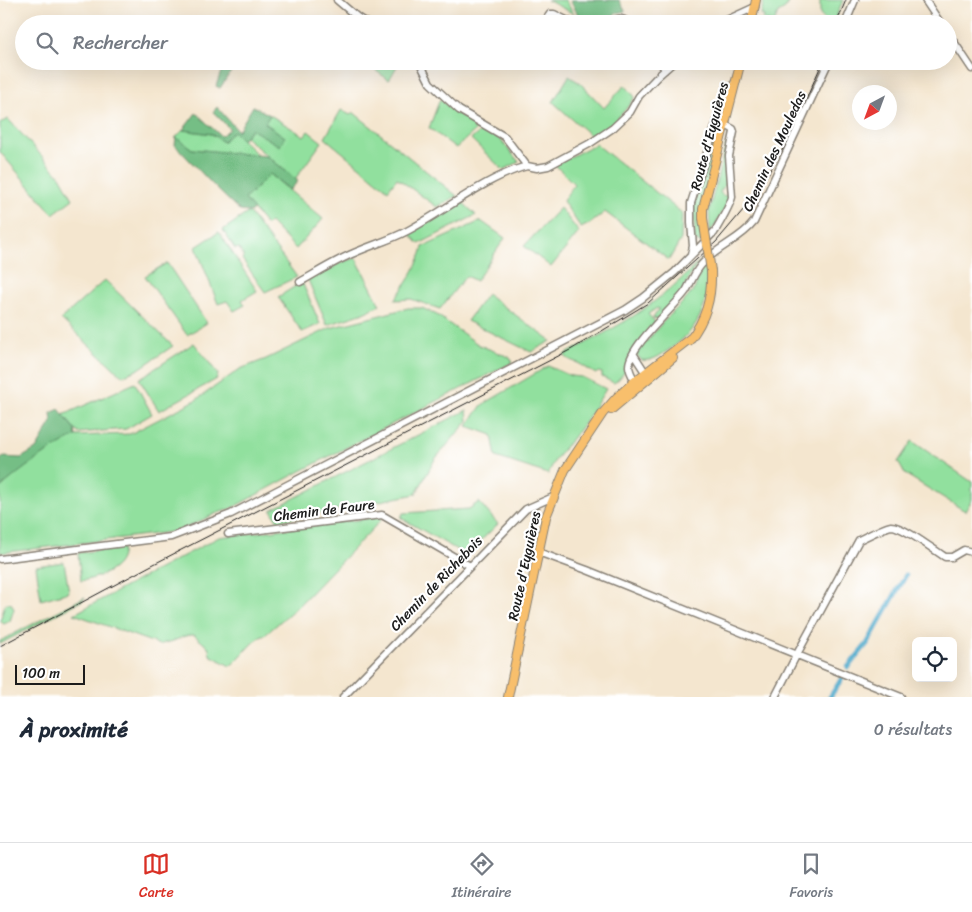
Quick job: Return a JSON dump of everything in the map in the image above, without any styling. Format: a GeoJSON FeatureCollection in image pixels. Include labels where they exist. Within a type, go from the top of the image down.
{"type":"FeatureCollection","features":[{"type":"Feature","properties":{"kind":"main road","name":"Route d'Eyguières"},"geometry":{"type":"LineString","coordinates":[[508,697],[546,518],[565,470],[603,413],[643,376],[683,348],[700,326],[710,299],[711,271],[703,209],[739,70]]}},
{"type":"Feature","properties":{"kind":"main road","name":"Route d'Eyguières"},"geometry":{"type":"LineString","coordinates":[[580,446],[643,376]]}},
{"type":"Feature","properties":{"kind":"street"},"geometry":{"type":"LineString","coordinates":[[337,0],[355,15]]}},
{"type":"Feature","properties":{"kind":"street"},"geometry":{"type":"LineString","coordinates":[[849,15],[855,0]]}},
{"type":"Feature","properties":{"kind":"street"},"geometry":{"type":"LineString","coordinates":[[925,0],[936,15]]}},
{"type":"Feature","properties":{"kind":"street"},"geometry":{"type":"LineString","coordinates":[[735,15],[756,4]]}},
{"type":"Feature","properties":{"kind":"street"},"geometry":{"type":"LineString","coordinates":[[957,47],[972,69]]}},
{"type":"Feature","properties":{"kind":"street"},"geometry":{"type":"LineString","coordinates":[[424,70],[430,83],[459,110],[505,137],[527,166]]}},
{"type":"Feature","properties":{"kind":"street"},"geometry":{"type":"LineString","coordinates":[[300,282],[341,259],[395,238],[515,169],[527,166],[537,168],[548,166],[589,144],[613,128],[630,112],[639,96],[665,70]]}},
{"type":"Feature","properties":{"kind":"street","name":"Chemin des Mouledas"},"geometry":{"type":"LineString","coordinates":[[643,376],[630,368],[630,361],[640,342],[686,290],[703,262],[720,248],[741,236],[754,222],[824,70]]}},
{"type":"Feature","properties":{"kind":"street"},"geometry":{"type":"LineString","coordinates":[[691,257],[693,246],[690,223],[691,203],[725,96],[737,78]]}},
{"type":"Feature","properties":{"kind":"street"},"geometry":{"type":"LineString","coordinates":[[0,559],[171,536],[231,514],[626,310],[650,293],[691,257],[708,241],[716,230],[732,197],[730,156],[734,132],[733,129],[725,125]]}},
{"type":"Feature","properties":{"kind":"street"},"geometry":{"type":"LineString","coordinates":[[634,355],[643,376]]}},
{"type":"Feature","properties":{"kind":"street","name":"Chemin de Richebois"},"geometry":{"type":"LineString","coordinates":[[343,697],[526,509],[553,497]]}},
{"type":"Feature","properties":{"kind":"street","name":"Chemin de Faure"},"geometry":{"type":"LineString","coordinates":[[228,534],[382,515],[470,566]]}},
{"type":"Feature","properties":{"kind":"street"},"geometry":{"type":"LineString","coordinates":[[775,697],[859,540],[868,534],[878,532],[890,526],[931,546],[945,557],[964,550],[972,552]]}},
{"type":"Feature","properties":{"kind":"street"},"geometry":{"type":"LineString","coordinates":[[538,552],[901,697]]}},
{"type":"Feature","properties":{"kind":"green space"},"geometry":{"type":"Polygon","coordinates":[[[547,0],[565,0],[574,14],[547,0]]]}},
{"type":"Feature","properties":{"kind":"green space"},"geometry":{"type":"Polygon","coordinates":[[[570,0],[619,0],[625,11],[614,15],[578,15],[570,0]]]}},
{"type":"Feature","properties":{"kind":"green space"},"geometry":{"type":"Polygon","coordinates":[[[764,0],[789,0],[785,9],[777,15],[761,15],[764,0]]]}},
{"type":"Feature","properties":{"kind":"green space"},"geometry":{"type":"Polygon","coordinates":[[[820,0],[843,0],[837,15],[820,15],[820,0]]]}},
{"type":"Feature","properties":{"kind":"green space"},"geometry":{"type":"Polygon","coordinates":[[[222,70],[232,70],[220,88],[216,86],[222,70]]]}},
{"type":"Feature","properties":{"kind":"green space"},"geometry":{"type":"Polygon","coordinates":[[[375,70],[395,70],[389,80],[375,70]]]}},
{"type":"Feature","properties":{"kind":"green space"},"geometry":{"type":"Polygon","coordinates":[[[569,76],[580,83],[604,108],[625,85],[635,97],[616,120],[592,137],[553,102],[569,76]]]}},
{"type":"Feature","properties":{"kind":"green space"},"geometry":{"type":"Polygon","coordinates":[[[729,96],[700,220],[702,240],[700,243],[695,240],[693,202],[729,96]]]}},
{"type":"Feature","properties":{"kind":"green space"},"geometry":{"type":"Polygon","coordinates":[[[440,99],[453,111],[479,127],[456,148],[429,128],[440,99]]]}},
{"type":"Feature","properties":{"kind":"green space"},"geometry":{"type":"Polygon","coordinates":[[[253,106],[270,115],[265,123],[285,137],[280,146],[251,129],[242,140],[233,131],[223,142],[212,134],[183,130],[196,113],[221,136],[230,129],[213,112],[217,107],[238,131],[253,106]]]}},
{"type":"Feature","properties":{"kind":"green space"},"geometry":{"type":"Polygon","coordinates":[[[341,110],[350,115],[353,112],[457,196],[437,207],[397,178],[388,190],[325,138],[341,110]]]}},
{"type":"Feature","properties":{"kind":"green space"},"geometry":{"type":"Polygon","coordinates":[[[270,115],[304,136],[308,131],[322,142],[295,179],[245,137],[251,129],[284,137],[264,123],[270,115]]]}},
{"type":"Feature","properties":{"kind":"green space"},"geometry":{"type":"Polygon","coordinates":[[[8,119],[60,176],[73,199],[53,214],[0,152],[0,123],[8,119]]]}},
{"type":"Feature","properties":{"kind":"green space"},"geometry":{"type":"Polygon","coordinates":[[[484,129],[500,139],[519,162],[503,170],[471,139],[484,129]]]}},
{"type":"Feature","properties":{"kind":"green space"},"geometry":{"type":"Polygon","coordinates":[[[183,130],[212,134],[223,142],[233,131],[259,156],[192,149],[176,137],[183,130]]]}},
{"type":"Feature","properties":{"kind":"green space"},"geometry":{"type":"Polygon","coordinates":[[[729,132],[731,134],[728,180],[720,192],[723,196],[729,195],[722,214],[710,232],[709,211],[729,132]]]}},
{"type":"Feature","properties":{"kind":"green space"},"geometry":{"type":"Polygon","coordinates":[[[176,137],[192,149],[267,156],[298,181],[290,190],[270,174],[245,199],[254,210],[249,212],[240,211],[175,145],[176,137]]]}},
{"type":"Feature","properties":{"kind":"green space"},"geometry":{"type":"Polygon","coordinates":[[[596,144],[682,213],[681,239],[669,260],[605,212],[581,228],[563,201],[574,184],[556,164],[596,144]]]}},
{"type":"Feature","properties":{"kind":"green space"},"geometry":{"type":"Polygon","coordinates":[[[270,174],[323,219],[296,249],[270,222],[266,225],[245,199],[270,174]]]}},
{"type":"Feature","properties":{"kind":"green space"},"geometry":{"type":"Polygon","coordinates":[[[461,201],[476,215],[419,244],[409,233],[461,201]]]}},
{"type":"Feature","properties":{"kind":"green space"},"geometry":{"type":"Polygon","coordinates":[[[560,208],[579,232],[551,267],[524,246],[560,208]]]}},
{"type":"Feature","properties":{"kind":"green space"},"geometry":{"type":"Polygon","coordinates":[[[249,212],[297,277],[265,292],[242,259],[244,257],[239,248],[235,249],[223,230],[249,212]]]}},
{"type":"Feature","properties":{"kind":"green space"},"geometry":{"type":"Polygon","coordinates":[[[481,221],[505,238],[476,281],[466,276],[440,309],[411,299],[395,300],[415,268],[423,247],[481,221]]]}},
{"type":"Feature","properties":{"kind":"green space"},"geometry":{"type":"Polygon","coordinates":[[[219,232],[257,291],[242,300],[245,305],[234,311],[227,301],[218,304],[196,247],[219,232]]]}},
{"type":"Feature","properties":{"kind":"green space"},"geometry":{"type":"Polygon","coordinates":[[[356,258],[380,305],[361,314],[327,325],[308,280],[342,262],[356,258]]]}},
{"type":"Feature","properties":{"kind":"green space"},"geometry":{"type":"Polygon","coordinates":[[[702,259],[692,272],[679,297],[658,319],[653,318],[659,309],[657,308],[648,314],[655,322],[630,364],[614,383],[602,377],[602,373],[598,372],[596,374],[564,355],[645,308],[702,259]]]}},
{"type":"Feature","properties":{"kind":"green space"},"geometry":{"type":"Polygon","coordinates":[[[167,263],[207,323],[187,335],[145,276],[167,263]]]}},
{"type":"Feature","properties":{"kind":"green space"},"geometry":{"type":"Polygon","coordinates":[[[707,264],[708,290],[702,312],[696,323],[680,341],[660,356],[641,360],[637,355],[639,351],[662,323],[688,297],[695,288],[700,272],[707,264]]]}},
{"type":"Feature","properties":{"kind":"green space"},"geometry":{"type":"Polygon","coordinates":[[[105,280],[173,346],[139,369],[122,376],[61,319],[105,280]]]}},
{"type":"Feature","properties":{"kind":"green space"},"geometry":{"type":"Polygon","coordinates":[[[302,282],[320,324],[302,332],[278,297],[302,282]]]}},
{"type":"Feature","properties":{"kind":"green space"},"geometry":{"type":"Polygon","coordinates":[[[487,294],[551,341],[531,352],[467,321],[487,294]]]}},
{"type":"Feature","properties":{"kind":"green space"},"geometry":{"type":"Polygon","coordinates":[[[408,308],[422,308],[437,315],[479,345],[509,357],[513,362],[230,509],[179,531],[0,553],[0,488],[17,473],[59,444],[76,436],[130,434],[196,400],[240,369],[266,359],[330,328],[408,308]]]}},
{"type":"Feature","properties":{"kind":"green space"},"geometry":{"type":"Polygon","coordinates":[[[194,343],[218,374],[217,379],[159,411],[139,379],[194,343]]]}},
{"type":"Feature","properties":{"kind":"green space"},"geometry":{"type":"Polygon","coordinates":[[[548,366],[571,376],[582,377],[606,389],[586,421],[555,460],[548,474],[496,457],[492,435],[467,426],[482,405],[548,366]]]}},
{"type":"Feature","properties":{"kind":"green space"},"geometry":{"type":"Polygon","coordinates":[[[135,383],[152,414],[126,429],[78,433],[63,415],[135,383]]]}},
{"type":"Feature","properties":{"kind":"green space"},"geometry":{"type":"Polygon","coordinates":[[[59,409],[75,430],[76,436],[36,460],[0,488],[0,460],[3,457],[21,458],[36,449],[52,422],[51,413],[59,409]]]}},
{"type":"Feature","properties":{"kind":"green space"},"geometry":{"type":"Polygon","coordinates":[[[467,410],[468,421],[435,459],[416,494],[278,521],[271,510],[467,410]]]}},
{"type":"Feature","properties":{"kind":"green space"},"geometry":{"type":"Polygon","coordinates":[[[912,441],[972,482],[972,500],[965,511],[905,474],[898,462],[912,441]]]}},
{"type":"Feature","properties":{"kind":"green space"},"geometry":{"type":"Polygon","coordinates":[[[479,502],[498,524],[466,555],[401,518],[403,513],[469,509],[479,502]]]}},
{"type":"Feature","properties":{"kind":"green space"},"geometry":{"type":"Polygon","coordinates":[[[381,517],[381,520],[298,606],[265,635],[255,641],[230,666],[210,655],[209,648],[194,635],[160,645],[74,614],[219,537],[381,517]]]}},
{"type":"Feature","properties":{"kind":"green space"},"geometry":{"type":"Polygon","coordinates":[[[122,547],[120,561],[115,567],[95,578],[81,581],[78,553],[122,547]]]}},
{"type":"Feature","properties":{"kind":"green space"},"geometry":{"type":"Polygon","coordinates":[[[64,562],[69,592],[41,600],[36,566],[64,562]]]}},
{"type":"Feature","properties":{"kind":"green space"},"geometry":{"type":"Polygon","coordinates":[[[85,597],[83,600],[0,644],[0,641],[85,597]]]}},
{"type":"Feature","properties":{"kind":"green space"},"geometry":{"type":"Polygon","coordinates":[[[11,603],[14,609],[10,621],[4,624],[0,621],[5,604],[11,603]]]}},
{"type":"Feature","properties":{"kind":"waterway"},"geometry":{"type":"LineString","coordinates":[[848,667],[867,644],[906,575]]}},
{"type":"Feature","properties":{"kind":"waterway"},"geometry":{"type":"LineString","coordinates":[[830,697],[842,678]]}},
{"type":"Feature","properties":{"kind":"railway"},"geometry":{"type":"LineString","coordinates":[[840,15],[846,0]]}},
{"type":"Feature","properties":{"kind":"railway"},"geometry":{"type":"LineString","coordinates":[[0,646],[150,566],[572,349],[648,303],[716,242],[761,186],[788,140],[819,70]]}}]}
